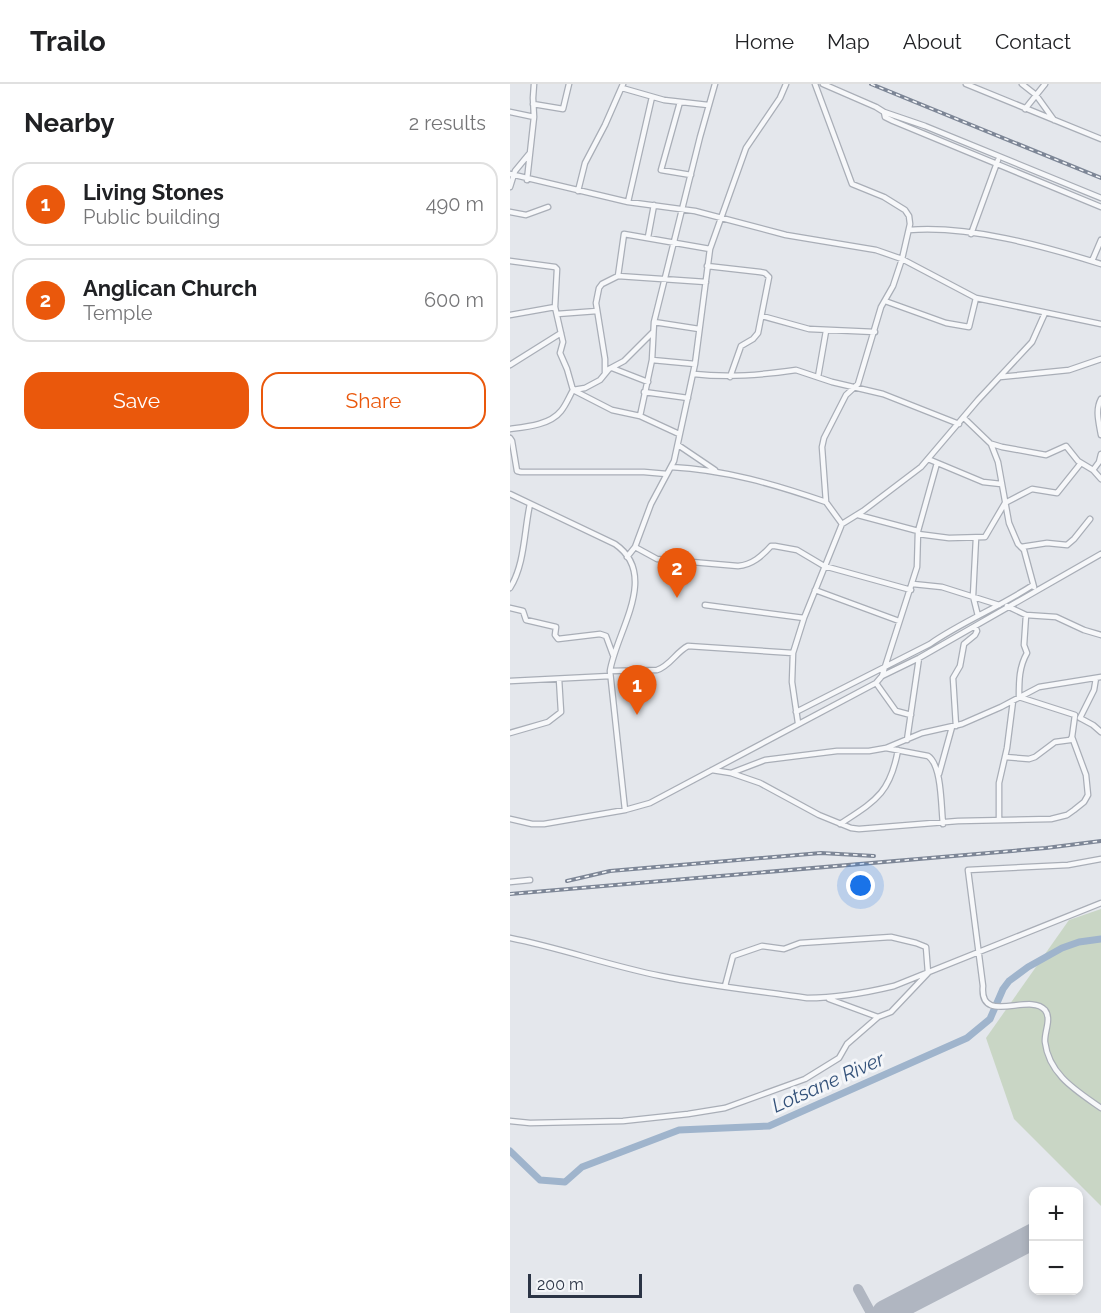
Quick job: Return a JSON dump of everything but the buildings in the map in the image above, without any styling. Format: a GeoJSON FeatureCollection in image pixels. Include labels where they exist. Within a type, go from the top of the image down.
{"type":"FeatureCollection","features":[{"type":"Feature","properties":{"kind":"street"},"geometry":{"type":"LineString","coordinates":[[527,180],[534,117],[534,84]]}},
{"type":"Feature","properties":{"kind":"street"},"geometry":{"type":"LineString","coordinates":[[533,104],[563,109],[569,84]]}},
{"type":"Feature","properties":{"kind":"street"},"geometry":{"type":"LineString","coordinates":[[640,416],[652,360],[654,322],[715,84]]}},
{"type":"Feature","properties":{"kind":"street"},"geometry":{"type":"LineString","coordinates":[[627,557],[636,547],[651,504],[671,467],[678,445],[696,364],[710,249],[746,148],[780,98],[786,84]]}},
{"type":"Feature","properties":{"kind":"street"},"geometry":{"type":"LineString","coordinates":[[815,84],[852,184],[884,197],[905,210],[909,216],[909,230],[902,259],[893,286],[881,307],[858,384],[846,395],[822,447],[826,502],[842,524]]}},
{"type":"Feature","properties":{"kind":"street"},"geometry":{"type":"LineString","coordinates":[[822,84],[884,112],[925,126],[1101,198]]}},
{"type":"Feature","properties":{"kind":"street"},"geometry":{"type":"LineString","coordinates":[[966,84],[1101,139]]}},
{"type":"Feature","properties":{"kind":"street"},"geometry":{"type":"LineString","coordinates":[[1022,84],[1036,95],[1054,120]]}},
{"type":"Feature","properties":{"kind":"street"},"geometry":{"type":"LineString","coordinates":[[1025,109],[1045,84]]}},
{"type":"Feature","properties":{"kind":"street"},"geometry":{"type":"LineString","coordinates":[[578,191],[585,163],[622,86],[652,97],[708,105]]}},
{"type":"Feature","properties":{"kind":"street"},"geometry":{"type":"LineString","coordinates":[[628,202],[652,97]]}},
{"type":"Feature","properties":{"kind":"street"},"geometry":{"type":"LineString","coordinates":[[680,102],[661,170],[691,175]]}},
{"type":"Feature","properties":{"kind":"street"},"geometry":{"type":"LineString","coordinates":[[510,111],[534,117]]}},
{"type":"Feature","properties":{"kind":"street"},"geometry":{"type":"LineString","coordinates":[[884,112],[885,117],[893,121],[1101,207]]}},
{"type":"Feature","properties":{"kind":"street"},"geometry":{"type":"LineString","coordinates":[[510,187],[512,175],[530,152]]}},
{"type":"Feature","properties":{"kind":"street"},"geometry":{"type":"LineString","coordinates":[[971,234],[996,163],[1000,158]]}},
{"type":"Feature","properties":{"kind":"street"},"geometry":{"type":"LineString","coordinates":[[512,175],[628,202],[682,208],[786,235],[876,250],[902,259],[976,298],[1101,324]]}},
{"type":"Feature","properties":{"kind":"street"},"geometry":{"type":"LineString","coordinates":[[648,237],[654,205]]}},
{"type":"Feature","properties":{"kind":"street"},"geometry":{"type":"LineString","coordinates":[[510,212],[526,214],[548,207]]}},
{"type":"Feature","properties":{"kind":"street"},"geometry":{"type":"LineString","coordinates":[[909,230],[926,229],[1009,239],[1101,264]]}},
{"type":"Feature","properties":{"kind":"street"},"geometry":{"type":"LineString","coordinates":[[618,276],[624,234],[710,249]]}},
{"type":"Feature","properties":{"kind":"street"},"geometry":{"type":"LineString","coordinates":[[1092,261],[1101,240]]}},
{"type":"Feature","properties":{"kind":"street"},"geometry":{"type":"LineString","coordinates":[[510,261],[556,267],[555,307],[563,342],[560,353],[573,390],[562,411],[555,417],[527,427],[510,429]]}},
{"type":"Feature","properties":{"kind":"street"},"geometry":{"type":"LineString","coordinates":[[707,266],[760,272],[768,275],[759,333],[741,346],[730,377]]}},
{"type":"Feature","properties":{"kind":"street"},"geometry":{"type":"LineString","coordinates":[[605,373],[597,311],[599,288],[602,284],[618,276],[706,282]]}},
{"type":"Feature","properties":{"kind":"street"},"geometry":{"type":"LineString","coordinates":[[885,301],[946,323],[969,327],[976,298]]}},
{"type":"Feature","properties":{"kind":"street"},"geometry":{"type":"LineString","coordinates":[[510,315],[555,307]]}},
{"type":"Feature","properties":{"kind":"street"},"geometry":{"type":"LineString","coordinates":[[557,314],[597,311]]}},
{"type":"Feature","properties":{"kind":"street"},"geometry":{"type":"LineString","coordinates":[[798,723],[792,682],[793,653],[804,618],[842,524],[903,482],[928,459],[1032,342],[1045,313]]}},
{"type":"Feature","properties":{"kind":"street"},"geometry":{"type":"LineString","coordinates":[[762,316],[809,329],[874,332]]}},
{"type":"Feature","properties":{"kind":"street"},"geometry":{"type":"LineString","coordinates":[[654,322],[699,329]]}},
{"type":"Feature","properties":{"kind":"street"},"geometry":{"type":"LineString","coordinates":[[818,377],[826,331]]}},
{"type":"Feature","properties":{"kind":"street"},"geometry":{"type":"LineString","coordinates":[[573,390],[595,383],[605,373],[624,361],[653,332]]}},
{"type":"Feature","properties":{"kind":"street"},"geometry":{"type":"LineString","coordinates":[[510,365],[561,333]]}},
{"type":"Feature","properties":{"kind":"street"},"geometry":{"type":"LineString","coordinates":[[1000,376],[1069,370],[1101,359]]}},
{"type":"Feature","properties":{"kind":"street"},"geometry":{"type":"LineString","coordinates":[[652,360],[696,364]]}},
{"type":"Feature","properties":{"kind":"street"},"geometry":{"type":"LineString","coordinates":[[612,368],[648,382]]}},
{"type":"Feature","properties":{"kind":"street"},"geometry":{"type":"LineString","coordinates":[[694,374],[730,377],[766,375],[796,370],[883,394],[959,424]]}},
{"type":"Feature","properties":{"kind":"street"},"geometry":{"type":"LineString","coordinates":[[573,390],[612,410],[640,416],[679,434]]}},
{"type":"Feature","properties":{"kind":"street"},"geometry":{"type":"LineString","coordinates":[[644,392],[688,398]]}},
{"type":"Feature","properties":{"kind":"street"},"geometry":{"type":"LineString","coordinates":[[1101,399],[1098,404],[1101,435]]}},
{"type":"Feature","properties":{"kind":"street"},"geometry":{"type":"LineString","coordinates":[[964,418],[992,444],[1002,447],[1046,455],[1066,446],[1081,463],[1093,470],[1101,479]]}},
{"type":"Feature","properties":{"kind":"street"},"geometry":{"type":"LineString","coordinates":[[510,438],[515,467],[521,472],[667,474]]}},
{"type":"Feature","properties":{"kind":"street"},"geometry":{"type":"LineString","coordinates":[[992,444],[998,462],[1009,523],[1018,544],[1024,550],[1034,588]]}},
{"type":"Feature","properties":{"kind":"street"},"geometry":{"type":"LineString","coordinates":[[678,445],[717,472]]}},
{"type":"Feature","properties":{"kind":"street"},"geometry":{"type":"LineString","coordinates":[[1093,470],[1100,462],[1101,454]]}},
{"type":"Feature","properties":{"kind":"street"},"geometry":{"type":"LineString","coordinates":[[928,459],[983,482],[1001,484]]}},
{"type":"Feature","properties":{"kind":"street"},"geometry":{"type":"LineString","coordinates":[[882,676],[918,567],[918,532],[937,463]]}},
{"type":"Feature","properties":{"kind":"street"},"geometry":{"type":"LineString","coordinates":[[858,515],[949,538],[985,537],[1005,503],[1032,489],[1057,493],[1081,463]]}},
{"type":"Feature","properties":{"kind":"street"},"geometry":{"type":"LineString","coordinates":[[671,467],[717,472],[771,483],[826,502]]}},
{"type":"Feature","properties":{"kind":"street"},"geometry":{"type":"LineString","coordinates":[[510,494],[611,541],[627,557],[636,580],[632,607],[613,655],[610,673],[625,810]]}},
{"type":"Feature","properties":{"kind":"street"},"geometry":{"type":"LineString","coordinates":[[510,588],[520,564],[530,504]]}},
{"type":"Feature","properties":{"kind":"street"},"geometry":{"type":"LineString","coordinates":[[1021,547],[1055,542],[1067,544],[1090,519]]}},
{"type":"Feature","properties":{"kind":"street"},"geometry":{"type":"LineString","coordinates":[[976,538],[973,596],[981,621]]}},
{"type":"Feature","properties":{"kind":"street"},"geometry":{"type":"LineString","coordinates":[[636,547],[657,559],[738,566],[746,565],[764,554],[771,546],[775,546],[797,550],[824,566],[911,590]]}},
{"type":"Feature","properties":{"kind":"street"},"geometry":{"type":"LineString","coordinates":[[796,712],[930,644],[978,615],[1101,554]]}},
{"type":"Feature","properties":{"kind":"street"},"geometry":{"type":"LineString","coordinates":[[913,584],[973,596],[1008,606],[1026,615],[1056,617],[1101,635]]}},
{"type":"Feature","properties":{"kind":"street"},"geometry":{"type":"LineString","coordinates":[[510,819],[544,824],[625,810],[650,803],[876,683],[882,676],[975,626],[1034,588]]}},
{"type":"Feature","properties":{"kind":"street"},"geometry":{"type":"LineString","coordinates":[[816,590],[899,621]]}},
{"type":"Feature","properties":{"kind":"street"},"geometry":{"type":"LineString","coordinates":[[705,605],[804,618]]}},
{"type":"Feature","properties":{"kind":"street"},"geometry":{"type":"LineString","coordinates":[[510,608],[524,610],[526,620],[556,627],[555,635],[558,639],[600,634],[606,636],[613,655]]}},
{"type":"Feature","properties":{"kind":"street"},"geometry":{"type":"LineString","coordinates":[[1019,697],[1021,663],[1027,653],[1024,645],[1026,615]]}},
{"type":"Feature","properties":{"kind":"street"},"geometry":{"type":"LineString","coordinates":[[938,776],[954,727],[953,678],[960,666],[964,644],[975,636],[977,631],[975,626]]}},
{"type":"Feature","properties":{"kind":"street"},"geometry":{"type":"LineString","coordinates":[[510,681],[657,670],[664,668],[688,646],[793,653]]}},
{"type":"Feature","properties":{"kind":"street"},"geometry":{"type":"LineString","coordinates":[[907,740],[919,658]]}},
{"type":"Feature","properties":{"kind":"street"},"geometry":{"type":"LineString","coordinates":[[711,770],[731,773],[765,785],[819,815],[859,829],[1051,819],[1067,815],[1084,802],[1088,795],[1088,787],[1072,737],[1078,716],[1094,690],[1098,678],[1039,687],[954,727],[922,733],[886,748],[869,751],[837,751],[765,760],[731,773]]}},
{"type":"Feature","properties":{"kind":"street"},"geometry":{"type":"LineString","coordinates":[[510,733],[548,722],[561,712],[559,679]]}},
{"type":"Feature","properties":{"kind":"street"},"geometry":{"type":"LineString","coordinates":[[876,683],[896,711],[900,714],[911,715]]}},
{"type":"Feature","properties":{"kind":"street"},"geometry":{"type":"LineString","coordinates":[[1019,697],[1078,716],[1101,732]]}},
{"type":"Feature","properties":{"kind":"street"},"geometry":{"type":"LineString","coordinates":[[999,820],[999,783],[1013,701]]}},
{"type":"Feature","properties":{"kind":"street"},"geometry":{"type":"LineString","coordinates":[[1005,757],[1029,759],[1055,742],[1070,740],[1072,737]]}},
{"type":"Feature","properties":{"kind":"street"},"geometry":{"type":"LineString","coordinates":[[886,748],[928,756],[935,762],[943,824]]}},
{"type":"Feature","properties":{"kind":"street"},"geometry":{"type":"LineString","coordinates":[[840,824],[867,807],[884,791],[894,772],[898,750]]}},
{"type":"Feature","properties":{"kind":"street"},"geometry":{"type":"LineString","coordinates":[[1101,859],[1068,865],[968,870],[983,986],[982,997],[991,1005],[1009,1007],[1022,1004],[1044,1008],[1048,1014],[1045,1041],[1058,1074],[1101,1108]]}},
{"type":"Feature","properties":{"kind":"street"},"geometry":{"type":"LineString","coordinates":[[510,882],[530,880]]}},
{"type":"Feature","properties":{"kind":"street"},"geometry":{"type":"LineString","coordinates":[[510,938],[662,976],[807,998],[826,998],[860,994],[894,986],[1101,903]]}},
{"type":"Feature","properties":{"kind":"street"},"geometry":{"type":"LineString","coordinates":[[510,1121],[530,1123],[623,1121],[725,1108],[806,1079],[839,1058],[847,1044],[878,1017],[891,1012],[928,973],[926,947],[891,937],[800,943],[784,949],[762,946],[733,956],[725,986]]}},
{"type":"Feature","properties":{"kind":"street"},"geometry":{"type":"LineString","coordinates":[[826,998],[878,1017]]}},
{"type":"Feature","properties":{"kind":"green space"},"geometry":{"type":"Polygon","coordinates":[[[1101,909],[1101,1206],[1014,1119],[986,1038],[1069,920],[1101,909]]]}},
{"type":"Feature","properties":{"kind":"waterway","name":"Lotsane River"},"geometry":{"type":"LineString","coordinates":[[510,1151],[540,1180],[565,1182],[582,1167],[679,1130],[769,1126],[967,1038],[990,1019],[1009,981],[1028,967],[1062,948],[1079,942],[1101,939]]}},
{"type":"Feature","properties":{"kind":"taxiway"},"geometry":{"type":"LineString","coordinates":[[858,1289],[871,1313]]}},
{"type":"Feature","properties":{"kind":"runway"},"geometry":{"type":"LineString","coordinates":[[885,1313],[1029,1239]]}},
{"type":"Feature","properties":{"kind":"railway"},"geometry":{"type":"LineString","coordinates":[[871,84],[1101,178]]}},
{"type":"Feature","properties":{"kind":"railway"},"geometry":{"type":"LineString","coordinates":[[510,894],[1046,848],[1101,841]]}},
{"type":"Feature","properties":{"kind":"railway"},"geometry":{"type":"LineString","coordinates":[[567,881],[610,871],[821,853],[874,856]]}},
{"type":"Feature","properties":{"kind":"place","name":"Anglican Church"},"geometry":{"type":"Point","coordinates":[677,598]}},
{"type":"Feature","properties":{"kind":"place","name":"Living Stones"},"geometry":{"type":"Point","coordinates":[637,715]}}]}
